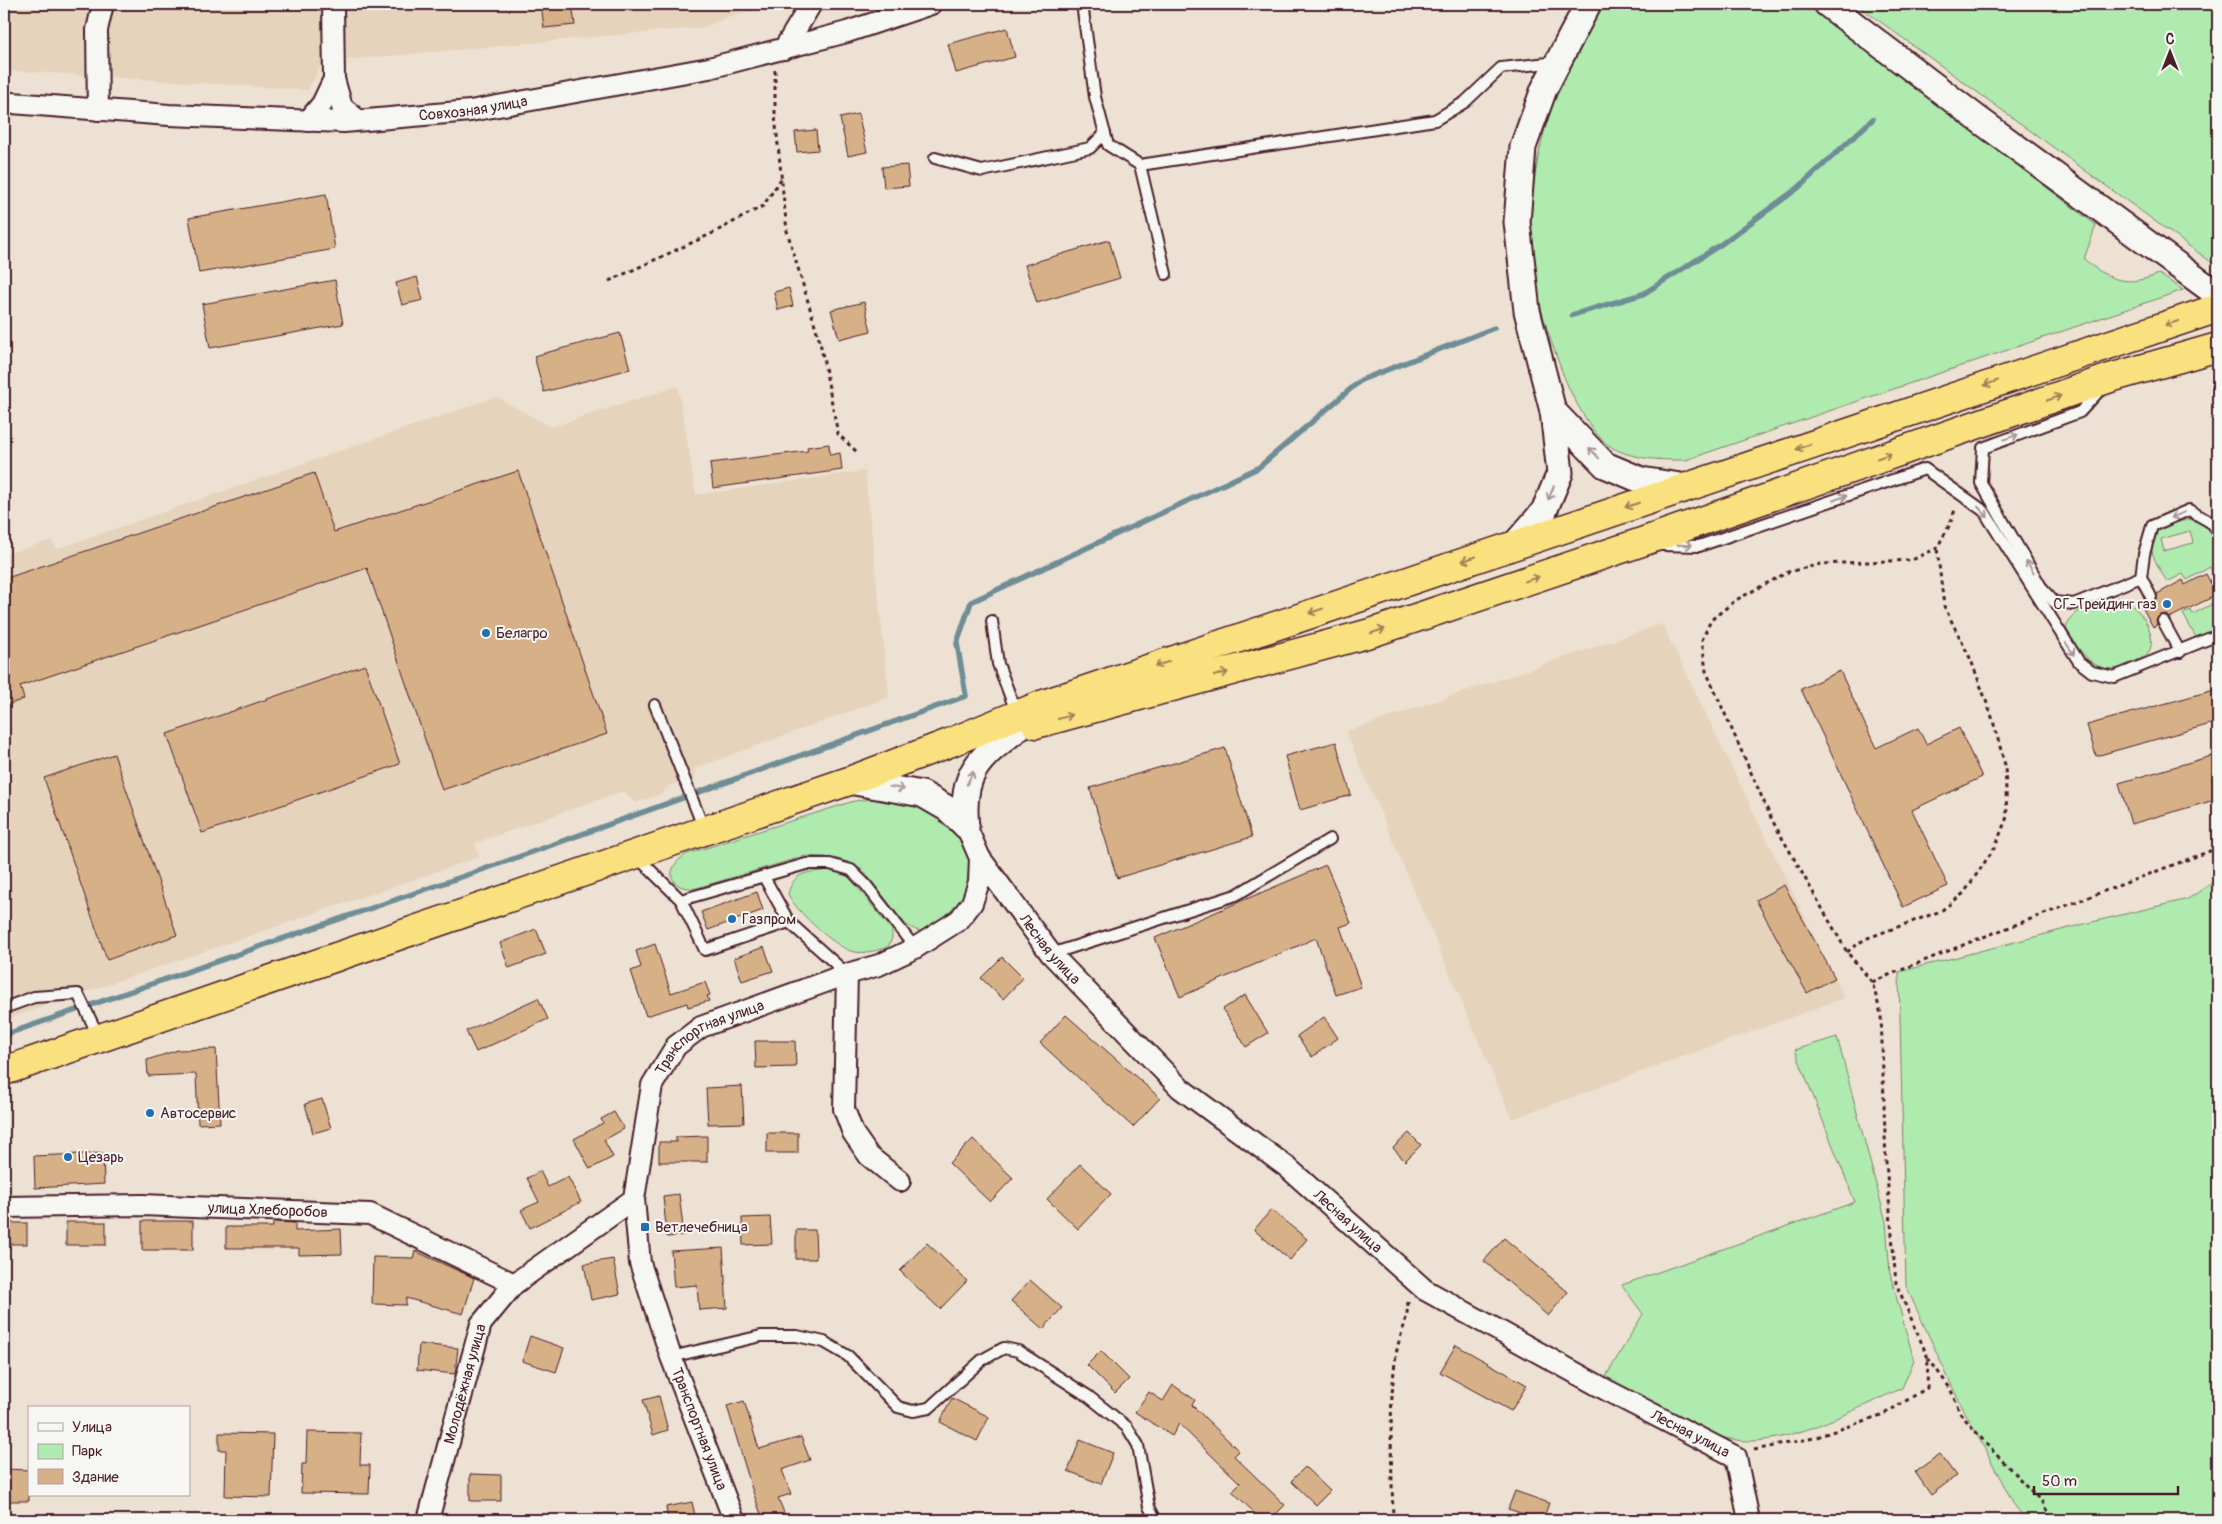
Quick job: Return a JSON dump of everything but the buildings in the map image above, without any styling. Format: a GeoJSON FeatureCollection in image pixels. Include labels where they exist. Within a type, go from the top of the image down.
{"type":"FeatureCollection","features":[{"type":"Feature","properties":{"kind":"highway"},"geometry":{"type":"LineString","coordinates":[[1017,722],[1041,705],[1516,543],[2218,308]]}},
{"type":"Feature","properties":{"kind":"highway"},"geometry":{"type":"LineString","coordinates":[[4,1071],[704,831],[848,781],[949,743],[1017,722],[1374,632],[1636,544],[2110,378],[2218,347]]}},
{"type":"Feature","properties":{"kind":"street"},"geometry":{"type":"LineString","coordinates":[[98,110],[98,30],[103,4]]}},
{"type":"Feature","properties":{"kind":"street"},"geometry":{"type":"LineString","coordinates":[[333,4],[334,79],[342,107],[358,120]]}},
{"type":"Feature","properties":{"kind":"street"},"geometry":{"type":"LineString","coordinates":[[784,49],[811,4]]}},
{"type":"Feature","properties":{"kind":"street","name":"Совхозная улица"},"geometry":{"type":"LineString","coordinates":[[4,106],[12,103],[169,115],[344,122],[470,111],[709,68],[847,32],[931,4]]}},
{"type":"Feature","properties":{"kind":"street"},"geometry":{"type":"LineString","coordinates":[[1516,543],[1544,511],[1560,473],[1554,411],[1527,310],[1517,222],[1522,147],[1544,89],[1588,4]]}},
{"type":"Feature","properties":{"kind":"street"},"geometry":{"type":"LineString","coordinates":[[1827,4],[2140,239],[2218,295]]}},
{"type":"Feature","properties":{"kind":"street"},"geometry":{"type":"LineString","coordinates":[[308,120],[322,104],[334,79]]}},
{"type":"Feature","properties":{"kind":"street"},"geometry":{"type":"LineString","coordinates":[[1554,411],[1605,464],[1641,480],[1687,487]]}},
{"type":"Feature","properties":{"kind":"street"},"geometry":{"type":"LineString","coordinates":[[966,826],[963,802],[966,786],[985,754],[1017,722]]}},
{"type":"Feature","properties":{"kind":"street"},"geometry":{"type":"LineString","coordinates":[[848,781],[922,794],[948,809],[966,826]]}},
{"type":"Feature","properties":{"kind":"street","name":"Транспортная улица"},"geometry":{"type":"LineString","coordinates":[[734,1520],[671,1357],[640,1263],[634,1199],[652,1086],[676,1046],[701,1027],[846,974],[879,965],[915,948],[959,920],[972,903],[979,882],[980,858],[966,826]]}},
{"type":"Feature","properties":{"kind":"street","name":"Лесная улица"},"geometry":{"type":"LineString","coordinates":[[980,858],[1051,954],[1180,1088],[1287,1167],[1425,1290],[1610,1392],[1736,1457],[1749,1520]]}},
{"type":"Feature","properties":{"kind":"street"},"geometry":{"type":"LineString","coordinates":[[846,974],[844,1108],[853,1133],[869,1156],[900,1181]]}},
{"type":"Feature","properties":{"kind":"street","name":"Молодёжная улица"},"geometry":{"type":"LineString","coordinates":[[428,1520],[481,1324],[514,1284],[634,1199]]}},
{"type":"Feature","properties":{"kind":"street","name":"улица Хлеборобов"},"geometry":{"type":"LineString","coordinates":[[4,1207],[142,1206],[370,1214],[514,1284]]}},
{"type":"Feature","properties":{"kind":"lane"},"geometry":{"type":"LineString","coordinates":[[1082,4],[1095,98],[1108,145],[1140,165],[1435,120],[1464,102],[1501,68],[1558,62]]}},
{"type":"Feature","properties":{"kind":"lane"},"geometry":{"type":"LineString","coordinates":[[935,158],[982,171],[1090,148],[1105,133]]}},
{"type":"Feature","properties":{"kind":"lane"},"geometry":{"type":"LineString","coordinates":[[1140,165],[1166,274]]}},
{"type":"Feature","properties":{"kind":"lane"},"geometry":{"type":"LineString","coordinates":[[2110,378],[2080,412],[1983,448],[1981,483],[2044,590],[2054,602],[2074,604],[2141,578]]}},
{"type":"Feature","properties":{"kind":"lane"},"geometry":{"type":"LineString","coordinates":[[1636,544],[1699,546],[1925,469],[1984,511],[2079,662],[2092,672],[2114,677],[2218,636]]}},
{"type":"Feature","properties":{"kind":"lane"},"geometry":{"type":"LineString","coordinates":[[2151,597],[2141,578],[2144,554],[2152,526],[2189,510],[2210,522],[2218,531]]}},
{"type":"Feature","properties":{"kind":"lane"},"geometry":{"type":"LineString","coordinates":[[992,621],[998,664],[1017,722]]}},
{"type":"Feature","properties":{"kind":"lane"},"geometry":{"type":"LineString","coordinates":[[2164,622],[2180,652]]}},
{"type":"Feature","properties":{"kind":"lane"},"geometry":{"type":"LineString","coordinates":[[655,704],[704,831]]}},
{"type":"Feature","properties":{"kind":"lane"},"geometry":{"type":"LineString","coordinates":[[1051,954],[1236,895],[1330,839]]}},
{"type":"Feature","properties":{"kind":"lane"},"geometry":{"type":"LineString","coordinates":[[634,855],[681,900],[704,950],[789,922]]}},
{"type":"Feature","properties":{"kind":"lane"},"geometry":{"type":"LineString","coordinates":[[681,900],[806,864],[830,864],[850,870],[871,891],[915,948]]}},
{"type":"Feature","properties":{"kind":"lane"},"geometry":{"type":"LineString","coordinates":[[764,877],[789,922],[846,974]]}},
{"type":"Feature","properties":{"kind":"lane"},"geometry":{"type":"LineString","coordinates":[[4,1008],[34,997],[78,994],[100,1038]]}},
{"type":"Feature","properties":{"kind":"lane"},"geometry":{"type":"LineString","coordinates":[[671,1357],[761,1336],[797,1336],[824,1342],[848,1356],[898,1407],[912,1411],[929,1408],[990,1356],[1004,1348],[1018,1351],[1088,1396],[1127,1427],[1138,1446],[1149,1507],[1156,1520]]}},
{"type":"Feature","properties":{"kind":"path"},"geometry":{"type":"LineString","coordinates":[[784,49],[774,74],[775,116],[787,231],[820,342],[838,434],[857,452]]}},
{"type":"Feature","properties":{"kind":"path"},"geometry":{"type":"LineString","coordinates":[[609,281],[713,233],[763,206],[782,179]]}},
{"type":"Feature","properties":{"kind":"path"},"geometry":{"type":"LineString","coordinates":[[1960,494],[1950,524],[1936,548],[1912,560],[1822,564],[1788,572],[1736,600],[1717,615],[1711,620],[1702,640],[1706,671],[1772,820],[1847,952],[1872,982],[1881,1014],[1884,1040],[1886,1163],[1896,1283],[1928,1358],[1950,1388],[1960,1413],[1988,1446],[2042,1502],[2052,1520]]}},
{"type":"Feature","properties":{"kind":"path"},"geometry":{"type":"LineString","coordinates":[[1847,952],[1865,940],[1941,911],[1964,893],[1995,847],[2006,816],[2005,765],[1992,717],[1971,660],[1944,606],[1936,548]]}},
{"type":"Feature","properties":{"kind":"path"},"geometry":{"type":"LineString","coordinates":[[1872,982],[1978,939],[2218,848]]}},
{"type":"Feature","properties":{"kind":"path"},"geometry":{"type":"LineString","coordinates":[[1393,1520],[1394,1385],[1396,1353],[1408,1317],[1407,1274]]}},
{"type":"Feature","properties":{"kind":"path"},"geometry":{"type":"LineString","coordinates":[[1757,1449],[1814,1438],[1884,1414],[1927,1388],[1928,1358]]}},
{"type":"Feature","properties":{"kind":"shaded area"},"geometry":{"type":"Polygon","coordinates":[[[4,4],[323,4],[325,58],[308,90],[4,70],[4,4]]]}},
{"type":"Feature","properties":{"kind":"shaded area"},"geometry":{"type":"Polygon","coordinates":[[[344,4],[757,4],[758,9],[730,16],[704,27],[344,60],[344,4]]]}},
{"type":"Feature","properties":{"kind":"shaded area"},"geometry":{"type":"Polygon","coordinates":[[[678,386],[696,495],[865,471],[889,697],[695,768],[694,779],[670,785],[661,794],[635,803],[624,791],[475,843],[479,857],[4,1020],[4,555],[51,540],[57,549],[496,397],[551,427],[678,386]]]}},
{"type":"Feature","properties":{"kind":"shaded area"},"geometry":{"type":"Polygon","coordinates":[[[1662,624],[1844,998],[1512,1119],[1346,732],[1662,624]]]}},
{"type":"Feature","properties":{"kind":"green space"},"geometry":{"type":"Polygon","coordinates":[[[1603,4],[1806,4],[2096,225],[2084,259],[2093,266],[2110,277],[2119,280],[2137,280],[2159,274],[2183,290],[1686,460],[1640,457],[1613,448],[1605,443],[1590,426],[1567,383],[1555,352],[1538,296],[1532,252],[1531,221],[1533,189],[1545,127],[1555,97],[1568,68],[1589,26],[1603,4]]]}},
{"type":"Feature","properties":{"kind":"green space"},"geometry":{"type":"Polygon","coordinates":[[[1856,4],[2218,4],[2218,267],[1856,4]]]}},
{"type":"Feature","properties":{"kind":"green space"},"geometry":{"type":"Polygon","coordinates":[[[2189,519],[2203,524],[2218,543],[2218,582],[2210,567],[2187,580],[2183,574],[2167,582],[2156,563],[2151,548],[2151,541],[2154,535],[2162,528],[2189,519]],[[2190,531],[2161,539],[2164,551],[2193,543],[2190,531]]]}},
{"type":"Feature","properties":{"kind":"green space"},"geometry":{"type":"Polygon","coordinates":[[[2119,598],[2125,600],[2137,610],[2147,624],[2151,639],[2150,649],[2147,654],[2135,662],[2111,669],[2102,668],[2086,657],[2066,628],[2074,615],[2088,606],[2119,598]]]}},
{"type":"Feature","properties":{"kind":"green space"},"geometry":{"type":"Polygon","coordinates":[[[2218,601],[2218,625],[2197,639],[2183,614],[2190,610],[2193,614],[2218,601]]]}},
{"type":"Feature","properties":{"kind":"green space"},"geometry":{"type":"Polygon","coordinates":[[[884,798],[936,810],[954,825],[970,857],[967,889],[957,911],[933,930],[918,931],[906,925],[863,870],[846,862],[825,857],[805,856],[697,888],[680,886],[672,877],[674,866],[687,854],[854,801],[884,798]]]}},
{"type":"Feature","properties":{"kind":"green space"},"geometry":{"type":"Polygon","coordinates":[[[831,870],[849,877],[892,930],[892,938],[888,947],[862,952],[846,949],[830,939],[813,924],[792,901],[788,894],[791,886],[799,876],[810,872],[831,870]]]}},
{"type":"Feature","properties":{"kind":"green space"},"geometry":{"type":"Polygon","coordinates":[[[2218,879],[2218,1520],[2026,1520],[2015,1506],[1957,1397],[1906,1286],[1899,972],[2188,899],[2218,879]]]}},
{"type":"Feature","properties":{"kind":"green space"},"geometry":{"type":"Polygon","coordinates":[[[1837,1037],[1886,1222],[1890,1274],[1914,1360],[1902,1388],[1828,1422],[1769,1440],[1733,1440],[1714,1435],[1675,1419],[1637,1399],[1605,1378],[1643,1314],[1622,1285],[1855,1202],[1795,1050],[1837,1037]]]}},
{"type":"Feature","properties":{"kind":"waterway"},"geometry":{"type":"LineString","coordinates":[[1572,315],[1643,294],[1720,245],[1798,188],[1873,119]]}},
{"type":"Feature","properties":{"kind":"waterway"},"geometry":{"type":"LineString","coordinates":[[4,1035],[496,865],[966,696],[957,643],[971,602],[1258,468],[1361,380],[1494,328]]}},
{"type":"Feature","properties":{"kind":"place","name":"СГ-Трейдинг газ"},"geometry":{"type":"Point","coordinates":[2167,604]}},
{"type":"Feature","properties":{"kind":"place","name":"Белагро"},"geometry":{"type":"Point","coordinates":[486,633]}},
{"type":"Feature","properties":{"kind":"place","name":"Газпром"},"geometry":{"type":"Point","coordinates":[732,919]}},
{"type":"Feature","properties":{"kind":"place","name":"Автосервис"},"geometry":{"type":"Point","coordinates":[150,1113]}},
{"type":"Feature","properties":{"kind":"place","name":"Цезарь"},"geometry":{"type":"Point","coordinates":[68,1157]}},
{"type":"Feature","properties":{"kind":"place","name":"Ветлечебница"},"geometry":{"type":"Point","coordinates":[645,1227]}}]}
